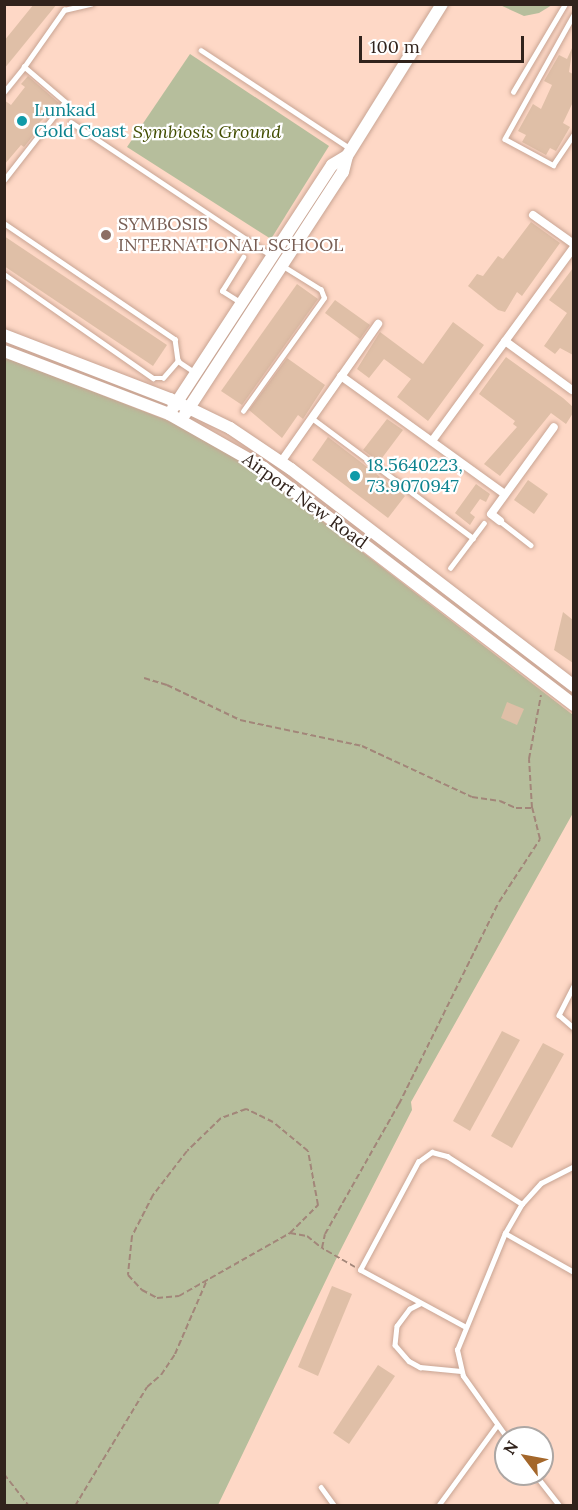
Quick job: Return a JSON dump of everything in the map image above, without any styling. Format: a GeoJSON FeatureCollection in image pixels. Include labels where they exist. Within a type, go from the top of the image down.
{"type":"FeatureCollection","features":[{"type":"Feature","properties":{"kind":"main road"},"geometry":{"type":"LineString","coordinates":[[181,420],[343,172],[349,152],[442,4]]}},
{"type":"Feature","properties":{"kind":"main road"},"geometry":{"type":"LineString","coordinates":[[169,414],[332,165],[349,152]]}},
{"type":"Feature","properties":{"kind":"main road","name":"Airport New Road"},"geometry":{"type":"LineString","coordinates":[[4,335],[177,402],[230,428],[281,462],[573,686]]}},
{"type":"Feature","properties":{"kind":"main road","name":"Airport New Road"},"geometry":{"type":"LineString","coordinates":[[4,351],[169,414],[264,468],[573,705]]}},
{"type":"Feature","properties":{"kind":"street"},"geometry":{"type":"LineString","coordinates":[[432,441],[573,245],[533,215]]}},
{"type":"Feature","properties":{"kind":"street"},"geometry":{"type":"LineString","coordinates":[[281,462],[378,324]]}},
{"type":"Feature","properties":{"kind":"street"},"geometry":{"type":"LineString","coordinates":[[505,341],[572,390]]}},
{"type":"Feature","properties":{"kind":"street"},"geometry":{"type":"LineString","coordinates":[[341,376],[503,493]]}},
{"type":"Feature","properties":{"kind":"street"},"geometry":{"type":"LineString","coordinates":[[500,521],[491,514],[503,493],[554,427]]}},
{"type":"Feature","properties":{"kind":"lane"},"geometry":{"type":"LineString","coordinates":[[4,92],[64,10],[92,4]]}},
{"type":"Feature","properties":{"kind":"lane"},"geometry":{"type":"LineString","coordinates":[[513,92],[565,4]]}},
{"type":"Feature","properties":{"kind":"lane"},"geometry":{"type":"LineString","coordinates":[[573,15],[505,139],[553,165],[573,134]]}},
{"type":"Feature","properties":{"kind":"lane"},"geometry":{"type":"LineString","coordinates":[[201,50],[349,152]]}},
{"type":"Feature","properties":{"kind":"lane"},"geometry":{"type":"LineString","coordinates":[[4,180],[65,102],[24,66]]}},
{"type":"Feature","properties":{"kind":"lane"},"geometry":{"type":"LineString","coordinates":[[71,122],[272,256]]}},
{"type":"Feature","properties":{"kind":"lane"},"geometry":{"type":"LineString","coordinates":[[4,223],[175,339],[178,361],[164,378],[153,378],[4,274]]}},
{"type":"Feature","properties":{"kind":"lane"},"geometry":{"type":"LineString","coordinates":[[242,303],[222,291],[243,257]]}},
{"type":"Feature","properties":{"kind":"lane"},"geometry":{"type":"LineString","coordinates":[[243,411],[324,298],[321,290],[282,265]]}},
{"type":"Feature","properties":{"kind":"lane"},"geometry":{"type":"LineString","coordinates":[[178,361],[196,373]]}},
{"type":"Feature","properties":{"kind":"lane"},"geometry":{"type":"LineString","coordinates":[[312,418],[473,538]]}},
{"type":"Feature","properties":{"kind":"lane"},"geometry":{"type":"LineString","coordinates":[[500,521],[531,545]]}},
{"type":"Feature","properties":{"kind":"lane"},"geometry":{"type":"LineString","coordinates":[[450,568],[484,523]]}},
{"type":"Feature","properties":{"kind":"lane"},"geometry":{"type":"LineString","coordinates":[[573,986],[559,1015],[573,1028]]}},
{"type":"Feature","properties":{"kind":"lane"},"geometry":{"type":"LineString","coordinates":[[465,1327],[360,1270],[414,1169],[432,1152],[447,1156],[522,1204]]}},
{"type":"Feature","properties":{"kind":"lane"},"geometry":{"type":"LineString","coordinates":[[438,1506],[498,1425],[461,1371],[457,1350],[465,1327],[505,1233],[522,1204],[541,1183],[573,1166]]}},
{"type":"Feature","properties":{"kind":"lane"},"geometry":{"type":"LineString","coordinates":[[505,1233],[573,1272]]}},
{"type":"Feature","properties":{"kind":"lane"},"geometry":{"type":"LineString","coordinates":[[420,1304],[404,1315],[397,1326],[395,1345],[409,1361],[420,1367],[461,1371]]}},
{"type":"Feature","properties":{"kind":"lane"},"geometry":{"type":"LineString","coordinates":[[544,1486],[560,1506]]}},
{"type":"Feature","properties":{"kind":"lane"},"geometry":{"type":"LineString","coordinates":[[321,1488],[335,1506]]}},
{"type":"Feature","properties":{"kind":"path"},"geometry":{"type":"LineString","coordinates":[[144,678],[167,685],[240,720],[362,746],[472,797],[501,801],[516,808],[532,808]]}},
{"type":"Feature","properties":{"kind":"path"},"geometry":{"type":"LineString","coordinates":[[322,1248],[325,1234],[404,1094],[499,902],[540,839],[532,808],[529,759],[544,681]]}},
{"type":"Feature","properties":{"kind":"path"},"geometry":{"type":"LineString","coordinates":[[246,1109],[273,1122],[308,1151],[318,1205],[290,1233],[179,1296],[157,1298],[142,1290],[128,1275],[132,1236],[153,1195],[187,1151],[221,1118],[246,1109]]}},
{"type":"Feature","properties":{"kind":"path"},"geometry":{"type":"LineString","coordinates":[[290,1233],[307,1236],[322,1248],[360,1270]]}},
{"type":"Feature","properties":{"kind":"path"},"geometry":{"type":"LineString","coordinates":[[75,1506],[147,1387],[161,1376],[175,1353],[207,1280]]}},
{"type":"Feature","properties":{"kind":"path"},"geometry":{"type":"LineString","coordinates":[[4,1474],[29,1506]]}},
{"type":"Feature","properties":{"kind":"green space"},"geometry":{"type":"Polygon","coordinates":[[[500,5],[552,5],[539,13],[524,16],[500,5]]]}},
{"type":"Feature","properties":{"kind":"green space","name":"Symbiosis Ground"},"geometry":{"type":"Polygon","coordinates":[[[190,54],[329,146],[271,239],[127,147],[190,54]]]}},
{"type":"Feature","properties":{"kind":"green space"},"geometry":{"type":"Polygon","coordinates":[[[4,357],[192,430],[246,462],[573,715],[573,813],[411,1102],[412,1110],[340,1251],[218,1505],[5,1505],[4,357]]]}},
{"type":"Feature","properties":{"kind":"building"},"geometry":{"type":"Polygon","coordinates":[[[34,4],[57,4],[4,69],[4,41],[34,4]]]}},
{"type":"Feature","properties":{"kind":"building"},"geometry":{"type":"Polygon","coordinates":[[[573,46],[569,72],[573,74],[573,102],[563,123],[570,127],[556,151],[550,148],[546,155],[522,142],[526,135],[518,131],[533,104],[541,109],[552,85],[544,81],[559,55],[567,59],[573,46]]]}},
{"type":"Feature","properties":{"kind":"building","name":"Lunkad Gold Coast"},"geometry":{"type":"Polygon","coordinates":[[[28,76],[59,103],[37,125],[40,127],[24,147],[21,145],[4,165],[4,100],[11,105],[25,87],[21,84],[28,76]]]}},
{"type":"Feature","properties":{"kind":"building"},"geometry":{"type":"Polygon","coordinates":[[[531,222],[560,243],[522,296],[517,292],[505,312],[498,310],[468,286],[477,274],[483,276],[498,256],[503,259],[531,222]]]}},
{"type":"Feature","properties":{"kind":"building"},"geometry":{"type":"Polygon","coordinates":[[[4,236],[167,345],[153,366],[4,266],[4,236]]]}},
{"type":"Feature","properties":{"kind":"building"},"geometry":{"type":"Polygon","coordinates":[[[573,268],[573,355],[560,348],[555,354],[544,346],[567,313],[549,300],[573,268]]]}},
{"type":"Feature","properties":{"kind":"building"},"geometry":{"type":"Polygon","coordinates":[[[297,284],[318,299],[242,405],[221,391],[297,284]]]}},
{"type":"Feature","properties":{"kind":"building"},"geometry":{"type":"Polygon","coordinates":[[[335,300],[370,325],[360,339],[325,313],[335,300]]]}},
{"type":"Feature","properties":{"kind":"building"},"geometry":{"type":"Polygon","coordinates":[[[453,322],[484,345],[428,421],[397,397],[411,379],[384,359],[369,378],[357,369],[380,332],[423,364],[453,322]]]}},
{"type":"Feature","properties":{"kind":"building"},"geometry":{"type":"Polygon","coordinates":[[[506,357],[563,398],[573,407],[573,413],[566,424],[551,413],[500,476],[484,464],[517,427],[513,424],[515,421],[479,394],[506,357]]]}},
{"type":"Feature","properties":{"kind":"building"},"geometry":{"type":"Polygon","coordinates":[[[287,358],[325,385],[303,419],[298,415],[282,438],[249,410],[287,358]]]}},
{"type":"Feature","properties":{"kind":"building"},"geometry":{"type":"Polygon","coordinates":[[[387,419],[403,430],[379,462],[363,450],[387,419]]]}},
{"type":"Feature","properties":{"kind":"building","name":"18.5640223, 73.9070947"},"geometry":{"type":"Polygon","coordinates":[[[328,437],[405,496],[388,518],[312,460],[328,437]]]}},
{"type":"Feature","properties":{"kind":"building"},"geometry":{"type":"Polygon","coordinates":[[[528,480],[548,494],[534,514],[514,500],[528,480]]]}},
{"type":"Feature","properties":{"kind":"building"},"geometry":{"type":"Polygon","coordinates":[[[476,484],[490,494],[486,502],[480,499],[470,513],[475,517],[470,525],[455,513],[476,484]]]}},
{"type":"Feature","properties":{"kind":"building"},"geometry":{"type":"Polygon","coordinates":[[[563,612],[573,620],[573,663],[554,650],[563,612]]]}},
{"type":"Feature","properties":{"kind":"building"},"geometry":{"type":"Polygon","coordinates":[[[507,702],[524,709],[517,725],[501,718],[507,702]]]}},
{"type":"Feature","properties":{"kind":"building"},"geometry":{"type":"Polygon","coordinates":[[[502,1031],[520,1040],[470,1131],[453,1121],[502,1031]]]}},
{"type":"Feature","properties":{"kind":"building"},"geometry":{"type":"Polygon","coordinates":[[[543,1043],[564,1054],[512,1148],[491,1136],[543,1043]]]}},
{"type":"Feature","properties":{"kind":"building"},"geometry":{"type":"Polygon","coordinates":[[[332,1286],[352,1294],[318,1376],[298,1367],[332,1286]]]}},
{"type":"Feature","properties":{"kind":"building"},"geometry":{"type":"Polygon","coordinates":[[[378,1365],[395,1376],[349,1444],[333,1433],[378,1365]]]}},
{"type":"Feature","properties":{"kind":"place","name":"Lunkad Gold Coast"},"geometry":{"type":"Point","coordinates":[22,121]}},
{"type":"Feature","properties":{"kind":"place","name":"SYMBOSIS INTERNATIONAL SCHOOL"},"geometry":{"type":"Point","coordinates":[106,235]}},
{"type":"Feature","properties":{"kind":"place","name":"18.5640223, 73.9070947"},"geometry":{"type":"Point","coordinates":[355,476]}}]}
